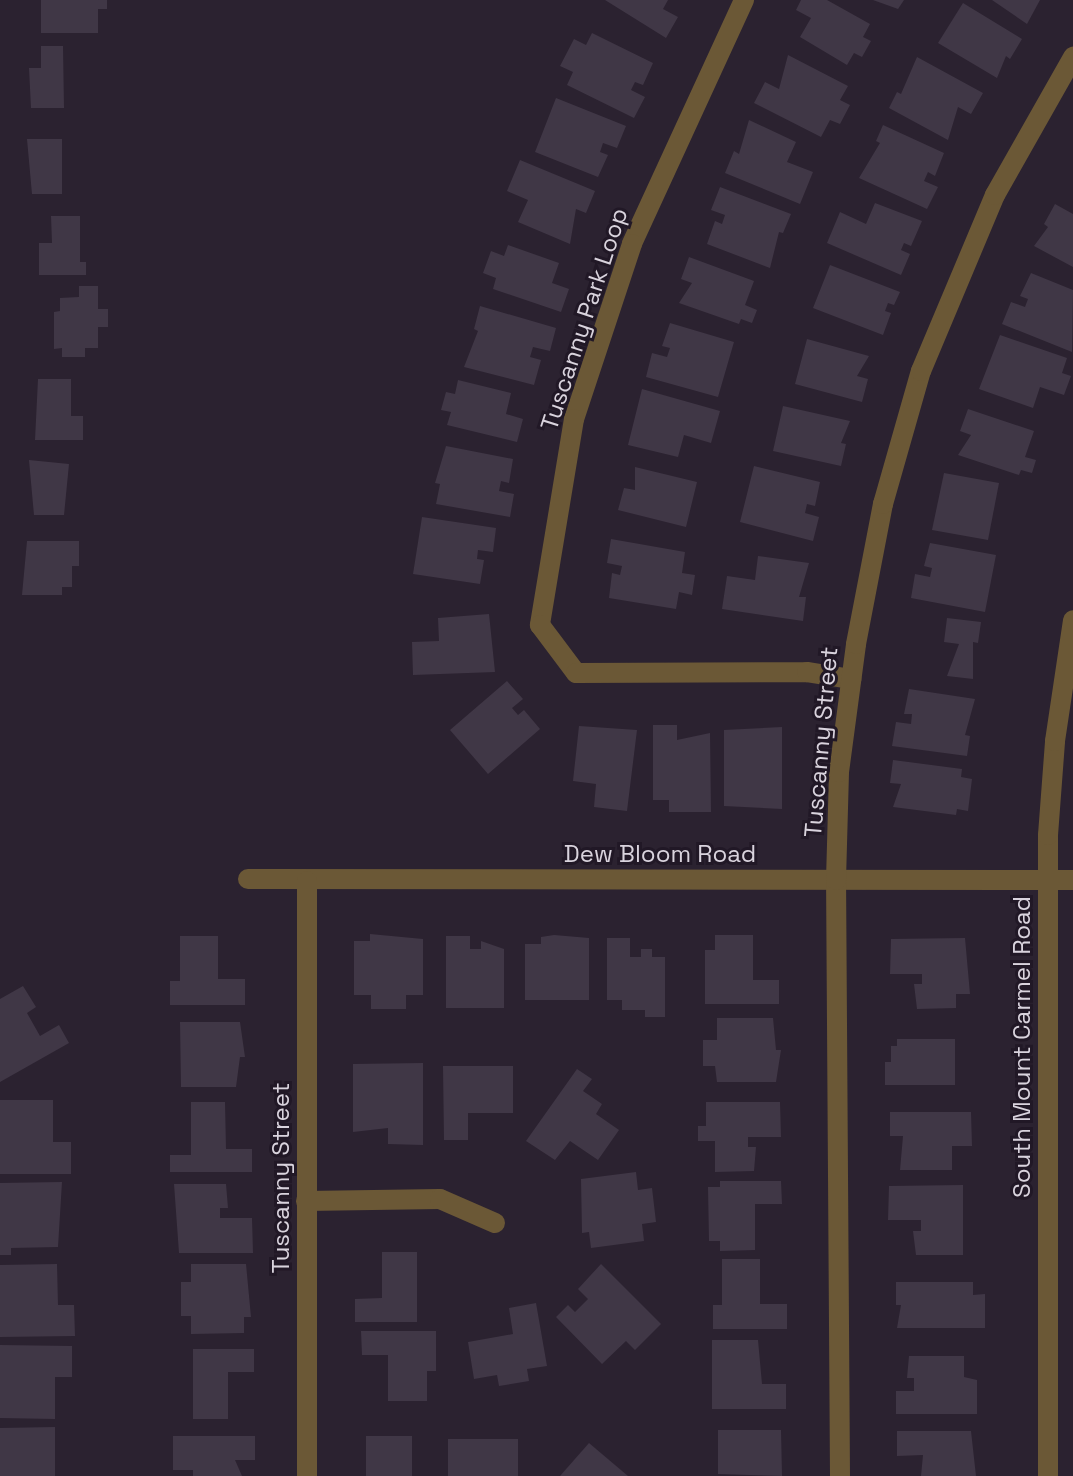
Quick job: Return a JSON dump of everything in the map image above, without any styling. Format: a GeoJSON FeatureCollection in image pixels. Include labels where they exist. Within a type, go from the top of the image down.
{"type":"FeatureCollection","features":[{"type":"Feature","properties":{"kind":"street","name":"Tuscanny Park Loop"},"geometry":{"type":"LineString","coordinates":[[744,0],[632,244],[574,419],[540,625],[576,673],[807,672],[851,679]]}},
{"type":"Feature","properties":{"kind":"street","name":"Tuscanny Street"},"geometry":{"type":"LineString","coordinates":[[840,1476],[836,880],[839,772],[851,679],[883,504],[921,371],[1000,185],[1073,57]]}},
{"type":"Feature","properties":{"kind":"street","name":"South Mount Carmel Road"},"geometry":{"type":"LineString","coordinates":[[1048,1476],[1047,880],[1055,741],[1073,620]]}},
{"type":"Feature","properties":{"kind":"street","name":"Dew Bloom Road"},"geometry":{"type":"LineString","coordinates":[[248,879],[1073,880]]}},
{"type":"Feature","properties":{"kind":"street","name":"Tuscanny Street"},"geometry":{"type":"LineString","coordinates":[[307,881],[307,1476]]}},
{"type":"Feature","properties":{"kind":"street"},"geometry":{"type":"LineString","coordinates":[[306,1201],[440,1199],[495,1223]]}},
{"type":"Feature","properties":{"kind":"building"},"geometry":{"type":"Polygon","coordinates":[[[41,0],[107,0],[107,9],[98,9],[98,33],[41,33],[41,0]]]}},
{"type":"Feature","properties":{"kind":"building"},"geometry":{"type":"Polygon","coordinates":[[[605,0],[668,0],[663,9],[678,17],[666,38],[605,0]]]}},
{"type":"Feature","properties":{"kind":"building"},"geometry":{"type":"Polygon","coordinates":[[[801,0],[827,0],[870,24],[863,37],[871,41],[862,57],[854,53],[847,65],[800,37],[811,18],[796,10],[801,0]]]}},
{"type":"Feature","properties":{"kind":"building"},"geometry":{"type":"Polygon","coordinates":[[[873,0],[904,0],[898,9],[873,0]]]}},
{"type":"Feature","properties":{"kind":"building"},"geometry":{"type":"Polygon","coordinates":[[[992,0],[1040,0],[1027,24],[992,0]]]}},
{"type":"Feature","properties":{"kind":"building"},"geometry":{"type":"Polygon","coordinates":[[[963,3],[1022,39],[1010,59],[1006,56],[997,78],[938,43],[963,3]]]}},
{"type":"Feature","properties":{"kind":"building"},"geometry":{"type":"Polygon","coordinates":[[[592,33],[653,63],[643,85],[635,82],[631,90],[645,97],[634,118],[567,85],[573,72],[560,66],[574,39],[586,45],[592,33]]]}},
{"type":"Feature","properties":{"kind":"building"},"geometry":{"type":"Polygon","coordinates":[[[41,46],[63,46],[64,108],[31,108],[29,68],[41,68],[41,46]]]}},
{"type":"Feature","properties":{"kind":"building"},"geometry":{"type":"Polygon","coordinates":[[[788,55],[848,86],[840,100],[850,105],[840,124],[830,120],[821,137],[754,103],[765,82],[779,89],[788,55]]]}},
{"type":"Feature","properties":{"kind":"building"},"geometry":{"type":"Polygon","coordinates":[[[917,57],[983,93],[971,114],[958,107],[948,140],[889,108],[897,92],[901,94],[917,57]]]}},
{"type":"Feature","properties":{"kind":"building"},"geometry":{"type":"Polygon","coordinates":[[[556,98],[626,126],[617,148],[603,143],[600,152],[608,155],[598,177],[535,152],[556,98]]]}},
{"type":"Feature","properties":{"kind":"building"},"geometry":{"type":"Polygon","coordinates":[[[749,120],[796,142],[787,162],[813,172],[800,204],[725,173],[734,151],[739,154],[749,120]]]}},
{"type":"Feature","properties":{"kind":"building"},"geometry":{"type":"Polygon","coordinates":[[[883,125],[944,153],[935,176],[928,172],[924,181],[938,187],[927,209],[859,178],[880,143],[876,141],[883,125]]]}},
{"type":"Feature","properties":{"kind":"building"},"geometry":{"type":"Polygon","coordinates":[[[27,139],[62,139],[62,194],[32,194],[27,139]]]}},
{"type":"Feature","properties":{"kind":"building"},"geometry":{"type":"Polygon","coordinates":[[[520,160],[595,191],[586,213],[576,209],[570,244],[518,222],[528,200],[507,191],[520,160]]]}},
{"type":"Feature","properties":{"kind":"building"},"geometry":{"type":"Polygon","coordinates":[[[720,187],[791,214],[783,233],[779,232],[770,268],[707,244],[715,221],[722,224],[725,215],[711,210],[720,187]]]}},
{"type":"Feature","properties":{"kind":"building"},"geometry":{"type":"Polygon","coordinates":[[[875,203],[922,221],[911,246],[904,243],[901,250],[910,254],[901,275],[827,243],[840,212],[866,224],[875,203]]]}},
{"type":"Feature","properties":{"kind":"building"},"geometry":{"type":"Polygon","coordinates":[[[1055,204],[1073,214],[1073,267],[1034,246],[1048,227],[1044,224],[1055,204]]]}},
{"type":"Feature","properties":{"kind":"building"},"geometry":{"type":"Polygon","coordinates":[[[51,216],[80,216],[80,262],[86,262],[86,275],[39,275],[39,243],[52,243],[51,216]]]}},
{"type":"Feature","properties":{"kind":"building"},"geometry":{"type":"Polygon","coordinates":[[[508,245],[559,263],[552,283],[569,289],[561,312],[493,289],[496,278],[483,273],[491,251],[504,256],[508,245]]]}},
{"type":"Feature","properties":{"kind":"building"},"geometry":{"type":"Polygon","coordinates":[[[689,257],[754,281],[745,305],[757,310],[752,323],[741,319],[739,324],[679,303],[692,283],[681,279],[689,257]]]}},
{"type":"Feature","properties":{"kind":"building"},"geometry":{"type":"Polygon","coordinates":[[[830,265],[900,292],[894,305],[888,303],[885,311],[891,313],[883,335],[813,308],[830,265]]]}},
{"type":"Feature","properties":{"kind":"building"},"geometry":{"type":"Polygon","coordinates":[[[1031,273],[1073,290],[1072,352],[1002,324],[1011,302],[1025,307],[1028,299],[1020,296],[1031,273]]]}},
{"type":"Feature","properties":{"kind":"building"},"geometry":{"type":"Polygon","coordinates":[[[79,286],[98,286],[98,309],[108,309],[108,327],[98,327],[98,348],[85,348],[85,357],[62,357],[62,348],[54,349],[54,312],[60,311],[60,298],[79,297],[79,286]]]}},
{"type":"Feature","properties":{"kind":"building"},"geometry":{"type":"Polygon","coordinates":[[[480,306],[556,328],[550,351],[533,347],[530,357],[541,360],[534,385],[464,367],[478,331],[474,329],[480,306]]]}},
{"type":"Feature","properties":{"kind":"building"},"geometry":{"type":"Polygon","coordinates":[[[670,323],[734,342],[718,397],[646,377],[652,353],[667,357],[670,348],[662,346],[670,323]]]}},
{"type":"Feature","properties":{"kind":"building"},"geometry":{"type":"Polygon","coordinates":[[[1000,335],[1067,358],[1062,373],[1071,376],[1064,395],[1040,387],[1033,408],[979,389],[1000,335]]]}},
{"type":"Feature","properties":{"kind":"building"},"geometry":{"type":"Polygon","coordinates":[[[807,339],[869,356],[857,376],[868,379],[862,402],[795,384],[807,339]]]}},
{"type":"Feature","properties":{"kind":"building"},"geometry":{"type":"Polygon","coordinates":[[[38,379],[71,379],[71,416],[83,416],[83,440],[35,440],[38,379]]]}},
{"type":"Feature","properties":{"kind":"building"},"geometry":{"type":"Polygon","coordinates":[[[458,380],[511,393],[506,414],[523,419],[517,442],[447,425],[451,412],[441,410],[446,392],[455,394],[458,380]]]}},
{"type":"Feature","properties":{"kind":"building"},"geometry":{"type":"Polygon","coordinates":[[[642,389],[720,411],[711,443],[684,435],[678,457],[628,445],[642,389]]]}},
{"type":"Feature","properties":{"kind":"building"},"geometry":{"type":"Polygon","coordinates":[[[783,406],[850,421],[841,443],[846,444],[841,466],[773,451],[783,406]]]}},
{"type":"Feature","properties":{"kind":"building"},"geometry":{"type":"Polygon","coordinates":[[[968,409],[1034,431],[1025,457],[1036,460],[1032,473],[1021,470],[1019,475],[958,455],[971,435],[960,431],[968,409]]]}},
{"type":"Feature","properties":{"kind":"building"},"geometry":{"type":"Polygon","coordinates":[[[446,446],[513,459],[509,483],[501,481],[499,491],[514,494],[510,517],[436,504],[440,484],[435,483],[446,446]]]}},
{"type":"Feature","properties":{"kind":"building"},"geometry":{"type":"Polygon","coordinates":[[[29,460],[69,464],[64,515],[34,515],[29,460]]]}},
{"type":"Feature","properties":{"kind":"building"},"geometry":{"type":"Polygon","coordinates":[[[754,466],[820,482],[815,506],[807,504],[805,513],[819,517],[813,541],[740,522],[754,466]]]}},
{"type":"Feature","properties":{"kind":"building"},"geometry":{"type":"Polygon","coordinates":[[[635,467],[697,482],[686,527],[618,510],[624,488],[635,490],[635,467]]]}},
{"type":"Feature","properties":{"kind":"building"},"geometry":{"type":"Polygon","coordinates":[[[944,473],[999,483],[988,540],[932,530],[944,473]]]}},
{"type":"Feature","properties":{"kind":"building"},"geometry":{"type":"Polygon","coordinates":[[[422,517],[496,528],[493,552],[478,550],[477,559],[484,560],[480,584],[413,574],[422,517]]]}},
{"type":"Feature","properties":{"kind":"building"},"geometry":{"type":"Polygon","coordinates":[[[611,539],[685,552],[682,573],[695,575],[692,595],[679,592],[676,609],[609,598],[612,573],[620,575],[622,566],[607,563],[611,539]]]}},
{"type":"Feature","properties":{"kind":"building"},"geometry":{"type":"Polygon","coordinates":[[[27,541],[79,541],[79,566],[72,566],[72,587],[62,587],[62,595],[22,595],[27,541]]]}},
{"type":"Feature","properties":{"kind":"building"},"geometry":{"type":"Polygon","coordinates":[[[930,543],[996,555],[985,612],[911,598],[915,574],[930,577],[932,568],[924,566],[930,543]]]}},
{"type":"Feature","properties":{"kind":"building"},"geometry":{"type":"Polygon","coordinates":[[[758,556],[809,563],[799,597],[806,597],[803,621],[722,609],[727,576],[755,580],[758,556]]]}},
{"type":"Feature","properties":{"kind":"building"},"geometry":{"type":"Polygon","coordinates":[[[489,614],[495,672],[413,675],[412,642],[439,641],[438,618],[489,614]]]}},
{"type":"Feature","properties":{"kind":"building"},"geometry":{"type":"Polygon","coordinates":[[[947,618],[981,622],[978,643],[973,642],[973,679],[947,676],[959,644],[944,642],[947,618]]]}},
{"type":"Feature","properties":{"kind":"building"},"geometry":{"type":"Polygon","coordinates":[[[507,681],[523,699],[512,708],[518,715],[524,710],[540,729],[488,774],[450,730],[507,681]]]}},
{"type":"Feature","properties":{"kind":"building"},"geometry":{"type":"Polygon","coordinates":[[[909,689],[975,699],[965,735],[970,736],[967,756],[892,746],[896,722],[911,724],[912,714],[904,714],[909,689]]]}},
{"type":"Feature","properties":{"kind":"building"},"geometry":{"type":"Polygon","coordinates":[[[653,725],[677,725],[677,740],[710,733],[711,812],[669,812],[669,800],[653,800],[653,725]]]}},
{"type":"Feature","properties":{"kind":"building"},"geometry":{"type":"Polygon","coordinates":[[[579,726],[637,730],[627,811],[594,807],[596,784],[573,781],[579,726]]]}},
{"type":"Feature","properties":{"kind":"building"},"geometry":{"type":"Polygon","coordinates":[[[782,727],[782,809],[724,806],[724,730],[782,727]]]}},
{"type":"Feature","properties":{"kind":"building"},"geometry":{"type":"Polygon","coordinates":[[[893,760],[962,769],[961,777],[972,779],[968,811],[957,809],[956,815],[893,807],[901,784],[890,783],[893,760]]]}},
{"type":"Feature","properties":{"kind":"building"},"geometry":{"type":"Polygon","coordinates":[[[370,934],[423,939],[423,995],[406,995],[406,1009],[371,1009],[371,995],[354,995],[354,941],[370,941],[370,934]]]}},
{"type":"Feature","properties":{"kind":"building"},"geometry":{"type":"Polygon","coordinates":[[[715,935],[753,935],[753,980],[779,980],[779,1004],[705,1004],[705,950],[715,950],[715,935]]]}},
{"type":"Feature","properties":{"kind":"building"},"geometry":{"type":"Polygon","coordinates":[[[180,936],[218,936],[218,979],[245,979],[245,1005],[170,1005],[170,981],[180,981],[180,936]]]}},
{"type":"Feature","properties":{"kind":"building"},"geometry":{"type":"Polygon","coordinates":[[[446,936],[470,936],[470,949],[481,949],[481,941],[504,949],[504,1008],[446,1008],[446,936]]]}},
{"type":"Feature","properties":{"kind":"building"},"geometry":{"type":"Polygon","coordinates":[[[541,937],[589,938],[589,1000],[525,1000],[525,944],[541,944],[541,937]]]}},
{"type":"Feature","properties":{"kind":"building"},"geometry":{"type":"Polygon","coordinates":[[[607,938],[630,938],[630,957],[641,957],[641,949],[652,949],[652,957],[665,957],[665,1017],[645,1017],[645,1010],[622,1010],[622,1000],[607,1000],[607,938]]]}},
{"type":"Feature","properties":{"kind":"building"},"geometry":{"type":"Polygon","coordinates":[[[965,938],[970,994],[956,994],[956,1008],[917,1009],[914,984],[922,984],[922,974],[890,974],[891,939],[965,938]]]}},
{"type":"Feature","properties":{"kind":"building"},"geometry":{"type":"Polygon","coordinates":[[[23,986],[36,1007],[27,1013],[40,1036],[59,1025],[69,1043],[0,1082],[0,999],[23,986]]]}},
{"type":"Feature","properties":{"kind":"building"},"geometry":{"type":"Polygon","coordinates":[[[717,1018],[773,1018],[776,1050],[781,1050],[776,1082],[717,1082],[715,1066],[703,1066],[703,1040],[717,1040],[717,1018]]]}},
{"type":"Feature","properties":{"kind":"building"},"geometry":{"type":"Polygon","coordinates":[[[180,1022],[240,1022],[245,1057],[240,1057],[236,1087],[181,1087],[180,1022]]]}},
{"type":"Feature","properties":{"kind":"building"},"geometry":{"type":"Polygon","coordinates":[[[897,1039],[955,1039],[955,1085],[885,1085],[885,1062],[891,1062],[891,1046],[897,1046],[897,1039]]]}},
{"type":"Feature","properties":{"kind":"building"},"geometry":{"type":"Polygon","coordinates":[[[423,1063],[423,1145],[388,1144],[388,1128],[353,1132],[353,1064],[423,1063]]]}},
{"type":"Feature","properties":{"kind":"building"},"geometry":{"type":"Polygon","coordinates":[[[443,1066],[513,1066],[513,1113],[468,1113],[468,1140],[444,1140],[443,1066]]]}},
{"type":"Feature","properties":{"kind":"building"},"geometry":{"type":"Polygon","coordinates":[[[577,1069],[592,1079],[583,1091],[602,1104],[596,1114],[619,1130],[598,1160],[570,1141],[555,1160],[526,1141],[577,1069]]]}},
{"type":"Feature","properties":{"kind":"building"},"geometry":{"type":"Polygon","coordinates":[[[0,1100],[53,1100],[53,1142],[71,1142],[71,1174],[0,1174],[0,1100]]]}},
{"type":"Feature","properties":{"kind":"building"},"geometry":{"type":"Polygon","coordinates":[[[191,1102],[225,1102],[226,1149],[252,1149],[252,1172],[170,1172],[170,1155],[191,1155],[191,1102]]]}},
{"type":"Feature","properties":{"kind":"building"},"geometry":{"type":"Polygon","coordinates":[[[706,1102],[780,1102],[781,1137],[748,1137],[748,1147],[756,1147],[754,1171],[715,1172],[715,1141],[698,1141],[698,1126],[706,1126],[706,1102]]]}},
{"type":"Feature","properties":{"kind":"building"},"geometry":{"type":"Polygon","coordinates":[[[890,1112],[971,1112],[972,1146],[952,1146],[952,1170],[900,1170],[903,1136],[890,1136],[890,1112]]]}},
{"type":"Feature","properties":{"kind":"building"},"geometry":{"type":"Polygon","coordinates":[[[636,1172],[638,1190],[652,1188],[656,1222],[642,1224],[644,1241],[591,1248],[589,1232],[582,1233],[581,1179],[636,1172]]]}},
{"type":"Feature","properties":{"kind":"building"},"geometry":{"type":"Polygon","coordinates":[[[720,1181],[781,1181],[782,1204],[755,1204],[755,1250],[720,1251],[720,1241],[709,1241],[708,1187],[720,1187],[720,1181]]]}},
{"type":"Feature","properties":{"kind":"building"},"geometry":{"type":"Polygon","coordinates":[[[62,1182],[58,1247],[11,1248],[11,1255],[0,1255],[0,1183],[62,1182]]]}},
{"type":"Feature","properties":{"kind":"building"},"geometry":{"type":"Polygon","coordinates":[[[174,1184],[226,1184],[228,1208],[220,1208],[220,1218],[252,1218],[253,1253],[179,1253],[174,1184]]]}},
{"type":"Feature","properties":{"kind":"building"},"geometry":{"type":"Polygon","coordinates":[[[963,1185],[963,1255],[916,1255],[913,1231],[921,1231],[921,1220],[888,1220],[889,1186],[963,1185]]]}},
{"type":"Feature","properties":{"kind":"building"},"geometry":{"type":"Polygon","coordinates":[[[382,1252],[417,1252],[417,1322],[355,1322],[355,1299],[382,1298],[382,1252]]]}},
{"type":"Feature","properties":{"kind":"building"},"geometry":{"type":"Polygon","coordinates":[[[722,1259],[760,1259],[760,1304],[787,1304],[787,1329],[713,1329],[713,1305],[722,1305],[722,1259]]]}},
{"type":"Feature","properties":{"kind":"building"},"geometry":{"type":"Polygon","coordinates":[[[57,1264],[58,1305],[74,1305],[75,1336],[0,1337],[0,1265],[57,1264]]]}},
{"type":"Feature","properties":{"kind":"building"},"geometry":{"type":"Polygon","coordinates":[[[191,1264],[246,1264],[251,1317],[244,1317],[244,1333],[191,1334],[191,1316],[181,1316],[181,1282],[191,1282],[191,1264]]]}},
{"type":"Feature","properties":{"kind":"building"},"geometry":{"type":"Polygon","coordinates":[[[601,1264],[661,1324],[635,1350],[626,1341],[602,1364],[556,1317],[568,1305],[575,1312],[588,1299],[578,1289],[601,1264]]]}},
{"type":"Feature","properties":{"kind":"building"},"geometry":{"type":"Polygon","coordinates":[[[896,1282],[973,1282],[973,1295],[985,1294],[985,1328],[897,1328],[901,1305],[896,1305],[896,1282]]]}},
{"type":"Feature","properties":{"kind":"building"},"geometry":{"type":"Polygon","coordinates":[[[536,1303],[547,1366],[527,1369],[529,1381],[499,1386],[497,1375],[474,1379],[468,1342],[513,1334],[509,1308],[536,1303]]]}},
{"type":"Feature","properties":{"kind":"building"},"geometry":{"type":"Polygon","coordinates":[[[361,1331],[436,1331],[436,1371],[427,1371],[427,1401],[388,1401],[388,1355],[362,1355],[361,1331]]]}},
{"type":"Feature","properties":{"kind":"building"},"geometry":{"type":"Polygon","coordinates":[[[712,1340],[758,1340],[762,1384],[786,1384],[786,1409],[712,1409],[712,1340]]]}},
{"type":"Feature","properties":{"kind":"building"},"geometry":{"type":"Polygon","coordinates":[[[0,1345],[72,1346],[72,1377],[55,1377],[55,1419],[0,1418],[0,1345]]]}},
{"type":"Feature","properties":{"kind":"building"},"geometry":{"type":"Polygon","coordinates":[[[193,1349],[254,1349],[254,1372],[228,1372],[228,1419],[193,1419],[193,1349]]]}},
{"type":"Feature","properties":{"kind":"building"},"geometry":{"type":"Polygon","coordinates":[[[909,1356],[964,1356],[964,1377],[977,1380],[977,1414],[896,1414],[896,1391],[914,1391],[914,1378],[907,1378],[909,1356]]]}},
{"type":"Feature","properties":{"kind":"building"},"geometry":{"type":"Polygon","coordinates":[[[55,1427],[55,1476],[0,1476],[0,1428],[55,1427]]]}},
{"type":"Feature","properties":{"kind":"building"},"geometry":{"type":"Polygon","coordinates":[[[718,1430],[781,1430],[782,1476],[718,1474],[718,1430]]]}},
{"type":"Feature","properties":{"kind":"building"},"geometry":{"type":"Polygon","coordinates":[[[897,1431],[971,1431],[976,1476],[921,1476],[923,1455],[897,1456],[897,1431]]]}},
{"type":"Feature","properties":{"kind":"building"},"geometry":{"type":"Polygon","coordinates":[[[173,1436],[255,1436],[255,1460],[235,1460],[242,1476],[193,1476],[193,1470],[173,1470],[173,1436]]]}},
{"type":"Feature","properties":{"kind":"building"},"geometry":{"type":"Polygon","coordinates":[[[366,1436],[412,1436],[412,1476],[366,1476],[366,1436]]]}},
{"type":"Feature","properties":{"kind":"building"},"geometry":{"type":"Polygon","coordinates":[[[448,1439],[518,1439],[518,1476],[448,1476],[448,1439]]]}},
{"type":"Feature","properties":{"kind":"building"},"geometry":{"type":"Polygon","coordinates":[[[589,1443],[628,1476],[560,1476],[589,1443]]]}}]}
